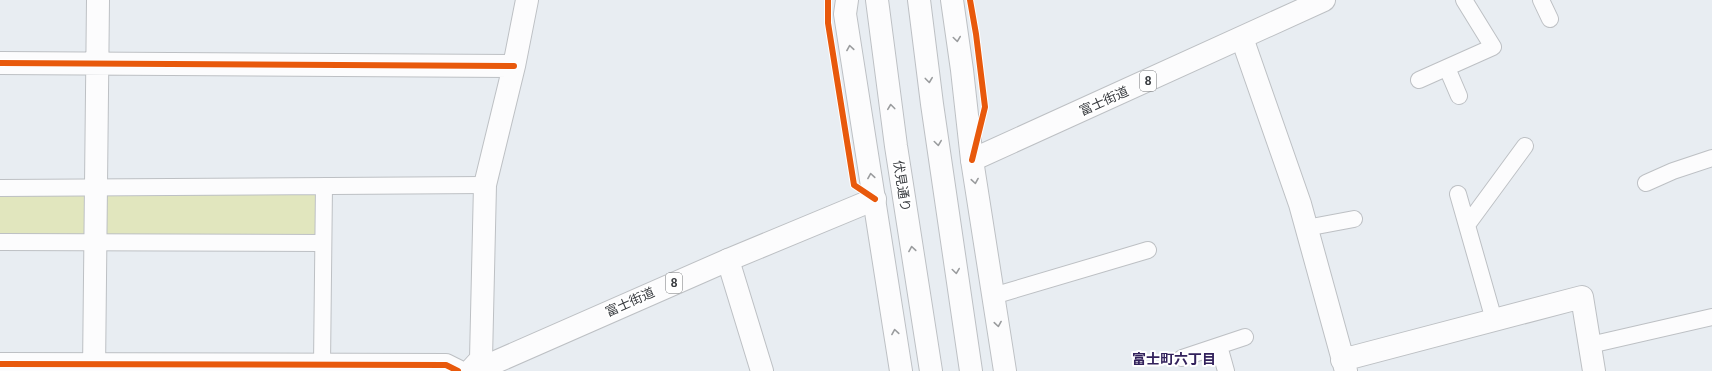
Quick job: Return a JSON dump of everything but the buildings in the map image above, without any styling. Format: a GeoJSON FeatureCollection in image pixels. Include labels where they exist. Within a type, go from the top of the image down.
{"type":"FeatureCollection","features":[{"type":"Feature","properties":{"kind":"street"},"geometry":{"type":"LineString","coordinates":[[94,367],[98,0]]}},
{"type":"Feature","properties":{"kind":"street"},"geometry":{"type":"LineString","coordinates":[[470,371],[481,359],[485,185],[514,66],[527,0]]}},
{"type":"Feature","properties":{"kind":"street"},"geometry":{"type":"LineString","coordinates":[[847,0],[844,14],[875,199],[901,371]]}},
{"type":"Feature","properties":{"kind":"street","name":"伏見通り"},"geometry":{"type":"LineString","coordinates":[[877,0],[896,146],[931,371]]}},
{"type":"Feature","properties":{"kind":"street"},"geometry":{"type":"LineString","coordinates":[[919,0],[932,104],[971,371]]}},
{"type":"Feature","properties":{"kind":"street"},"geometry":{"type":"LineString","coordinates":[[952,0],[962,70],[972,160],[1005,371]]}},
{"type":"Feature","properties":{"kind":"street","name":"富士街道"},"geometry":{"type":"LineString","coordinates":[[972,160],[1324,0]]}},
{"type":"Feature","properties":{"kind":"street"},"geometry":{"type":"LineString","coordinates":[[1242,38],[1300,204],[1344,365],[1494,320],[1582,297],[1594,371]]}},
{"type":"Feature","properties":{"kind":"street"},"geometry":{"type":"LineString","coordinates":[[0,64],[97,63],[514,66]]}},
{"type":"Feature","properties":{"kind":"street","name":"富士街道"},"geometry":{"type":"LineString","coordinates":[[475,371],[728,260],[875,199]]}},
{"type":"Feature","properties":{"kind":"street"},"geometry":{"type":"LineString","coordinates":[[728,260],[762,371]]}},
{"type":"Feature","properties":{"kind":"street"},"geometry":{"type":"LineString","coordinates":[[0,364],[94,367],[446,365],[458,371]]}},
{"type":"Feature","properties":{"kind":"lane"},"geometry":{"type":"LineString","coordinates":[[1419,80],[1493,47],[1464,0]]}},
{"type":"Feature","properties":{"kind":"lane"},"geometry":{"type":"LineString","coordinates":[[1541,0],[1550,19]]}},
{"type":"Feature","properties":{"kind":"lane"},"geometry":{"type":"LineString","coordinates":[[1447,68],[1459,96]]}},
{"type":"Feature","properties":{"kind":"lane"},"geometry":{"type":"LineString","coordinates":[[1467,225],[1525,146]]}},
{"type":"Feature","properties":{"kind":"lane"},"geometry":{"type":"LineString","coordinates":[[1646,182],[1712,158]]}},
{"type":"Feature","properties":{"kind":"lane"},"geometry":{"type":"LineString","coordinates":[[0,188],[485,185]]}},
{"type":"Feature","properties":{"kind":"lane"},"geometry":{"type":"LineString","coordinates":[[322,365],[324,186]]}},
{"type":"Feature","properties":{"kind":"lane"},"geometry":{"type":"LineString","coordinates":[[1458,194],[1494,320]]}},
{"type":"Feature","properties":{"kind":"lane"},"geometry":{"type":"LineString","coordinates":[[1306,228],[1354,219]]}},
{"type":"Feature","properties":{"kind":"lane"},"geometry":{"type":"LineString","coordinates":[[0,242],[323,243]]}},
{"type":"Feature","properties":{"kind":"lane"},"geometry":{"type":"LineString","coordinates":[[993,296],[1148,250]]}},
{"type":"Feature","properties":{"kind":"lane"},"geometry":{"type":"LineString","coordinates":[[1590,345],[1712,317]]}},
{"type":"Feature","properties":{"kind":"lane"},"geometry":{"type":"LineString","coordinates":[[1182,358],[1245,337]]}},
{"type":"Feature","properties":{"kind":"lane"},"geometry":{"type":"LineString","coordinates":[[1219,346],[1226,371]]}},
{"type":"Feature","properties":{"kind":"green space"},"geometry":{"type":"Polygon","coordinates":[[[324,186],[323,243],[0,242],[0,188],[324,186]]]}},
{"type":"Feature","properties":{"kind":"cycle path"},"geometry":{"type":"LineString","coordinates":[[828,0],[828,23],[854,185],[875,199]]}},
{"type":"Feature","properties":{"kind":"cycle path"},"geometry":{"type":"LineString","coordinates":[[970,0],[976,34],[985,107],[972,160]]}},
{"type":"Feature","properties":{"kind":"cycle path"},"geometry":{"type":"LineString","coordinates":[[0,63],[514,66]]}},
{"type":"Feature","properties":{"kind":"cycle path"},"geometry":{"type":"LineString","coordinates":[[0,364],[446,365],[458,371]]}},
{"type":"Feature","properties":{"kind":"district","name":"富士町六丁目"},"geometry":{"type":"Point","coordinates":[1174,359]}}]}
